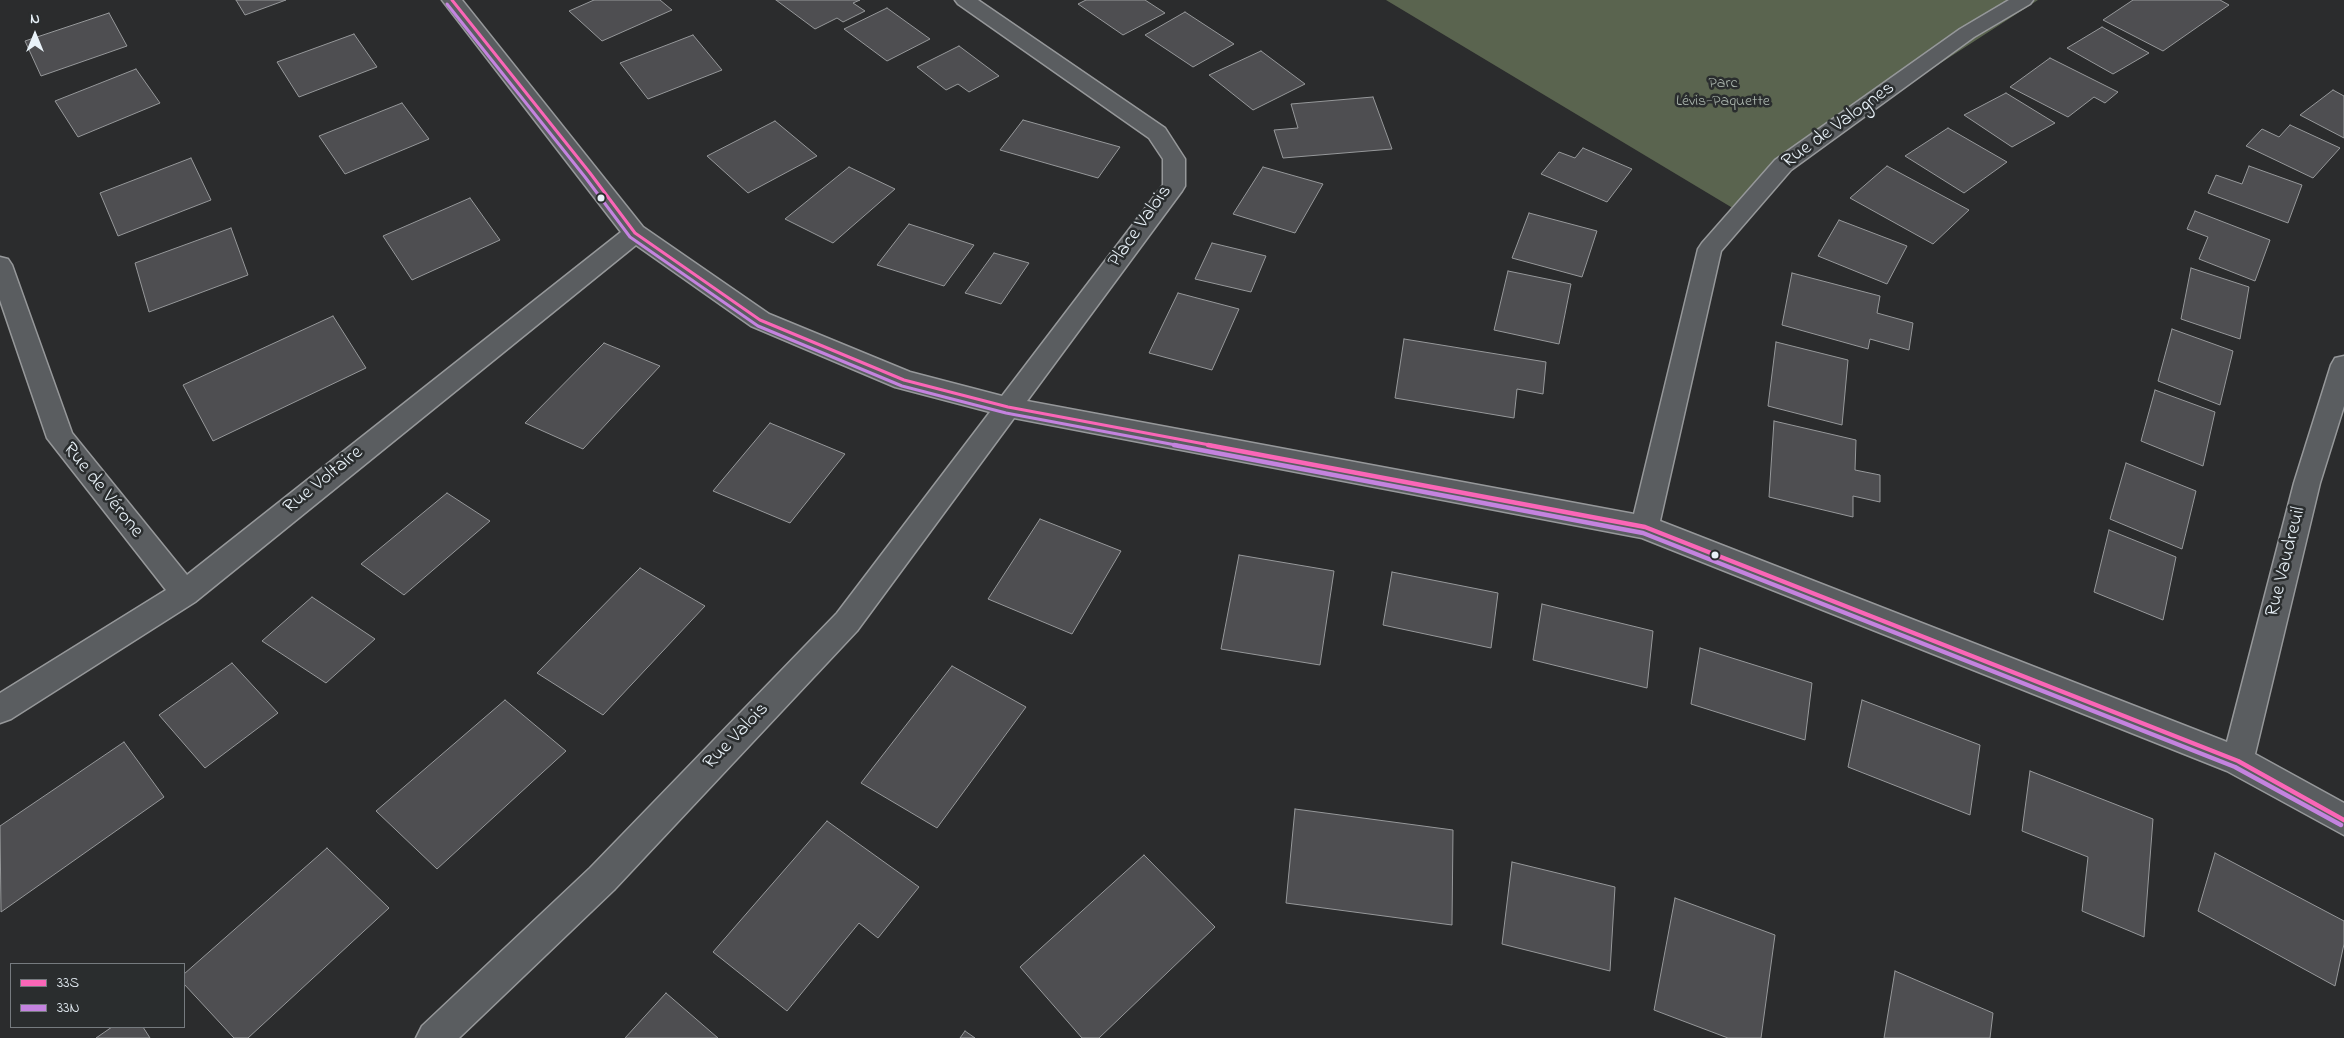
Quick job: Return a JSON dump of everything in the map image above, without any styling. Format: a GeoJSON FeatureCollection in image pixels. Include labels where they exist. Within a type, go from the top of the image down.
{"type":"FeatureCollection","features":[{"type":"Feature","properties":{"kind":"street"},"geometry":{"type":"LineString","coordinates":[[452,0],[590,173],[634,233],[760,320],[904,380],[1008,407],[1645,526],[2238,761],[2344,820]]}},
{"type":"Feature","properties":{"kind":"street","name":"Place Valois"},"geometry":{"type":"LineString","coordinates":[[965,0],[1157,133],[1174,159],[1174,186],[1008,407]]}},
{"type":"Feature","properties":{"kind":"street","name":"Rue de Valognes"},"geometry":{"type":"LineString","coordinates":[[1645,526],[1710,250],[1783,165],[1967,33],[2023,0]]}},
{"type":"Feature","properties":{"kind":"street","name":"Rue Voltaire"},"geometry":{"type":"LineString","coordinates":[[0,709],[185,593],[634,233]]}},
{"type":"Feature","properties":{"kind":"street","name":"Rue de Vérone"},"geometry":{"type":"LineString","coordinates":[[0,265],[60,438],[185,593]]}},
{"type":"Feature","properties":{"kind":"street","name":"Rue Vaudreuil"},"geometry":{"type":"LineString","coordinates":[[2238,761],[2307,483],[2344,367]]}},
{"type":"Feature","properties":{"kind":"street","name":"Rue Valois"},"geometry":{"type":"LineString","coordinates":[[434,1038],[602,879],[847,622],[1008,407]]}},
{"type":"Feature","properties":{"kind":"green space","name":"Parc Lévis-Paquette"},"geometry":{"type":"Polygon","coordinates":[[[1386,0],[2038,0],[1783,165],[1741,213],[1386,0]]]}},
{"type":"Feature","properties":{"kind":"building"},"geometry":{"type":"Polygon","coordinates":[[[236,0],[286,0],[245,15],[236,0]]]}},
{"type":"Feature","properties":{"kind":"building"},"geometry":{"type":"Polygon","coordinates":[[[594,0],[660,0],[672,10],[602,41],[569,11],[594,0]]]}},
{"type":"Feature","properties":{"kind":"building"},"geometry":{"type":"Polygon","coordinates":[[[776,0],[860,0],[853,3],[865,11],[843,22],[837,18],[815,29],[776,0]]]}},
{"type":"Feature","properties":{"kind":"building"},"geometry":{"type":"Polygon","coordinates":[[[1086,0],[1145,0],[1165,13],[1123,35],[1078,4],[1086,0]]]}},
{"type":"Feature","properties":{"kind":"building"},"geometry":{"type":"Polygon","coordinates":[[[2133,0],[2220,0],[2229,5],[2163,51],[2103,20],[2133,0]]]}},
{"type":"Feature","properties":{"kind":"building"},"geometry":{"type":"Polygon","coordinates":[[[887,8],[930,39],[887,61],[844,29],[887,8]]]}},
{"type":"Feature","properties":{"kind":"building"},"geometry":{"type":"Polygon","coordinates":[[[1185,12],[1234,44],[1193,67],[1145,35],[1185,12]]]}},
{"type":"Feature","properties":{"kind":"building"},"geometry":{"type":"Polygon","coordinates":[[[109,13],[127,46],[41,76],[25,41],[109,13]]]}},
{"type":"Feature","properties":{"kind":"building"},"geometry":{"type":"Polygon","coordinates":[[[2102,27],[2149,53],[2113,74],[2067,48],[2102,27]]]}},
{"type":"Feature","properties":{"kind":"building"},"geometry":{"type":"Polygon","coordinates":[[[354,34],[377,67],[299,97],[277,62],[354,34]]]}},
{"type":"Feature","properties":{"kind":"building"},"geometry":{"type":"Polygon","coordinates":[[[693,35],[722,70],[648,99],[620,63],[693,35]]]}},
{"type":"Feature","properties":{"kind":"building"},"geometry":{"type":"Polygon","coordinates":[[[959,46],[999,76],[969,92],[958,84],[946,90],[917,67],[959,46]]]}},
{"type":"Feature","properties":{"kind":"building"},"geometry":{"type":"Polygon","coordinates":[[[1261,51],[1305,84],[1253,110],[1209,75],[1261,51]]]}},
{"type":"Feature","properties":{"kind":"building"},"geometry":{"type":"Polygon","coordinates":[[[2050,58],[2118,92],[2105,103],[2094,97],[2068,117],[2010,87],[2050,58]]]}},
{"type":"Feature","properties":{"kind":"building"},"geometry":{"type":"Polygon","coordinates":[[[136,69],[160,103],[78,137],[55,101],[136,69]]]}},
{"type":"Feature","properties":{"kind":"building"},"geometry":{"type":"Polygon","coordinates":[[[2333,90],[2344,96],[2344,138],[2300,115],[2333,90]]]}},
{"type":"Feature","properties":{"kind":"building"},"geometry":{"type":"Polygon","coordinates":[[[2006,93],[2055,123],[2012,147],[1964,115],[2006,93]]]}},
{"type":"Feature","properties":{"kind":"building"},"geometry":{"type":"Polygon","coordinates":[[[1373,97],[1392,149],[1283,158],[1274,130],[1298,128],[1291,104],[1373,97]]]}},
{"type":"Feature","properties":{"kind":"building"},"geometry":{"type":"Polygon","coordinates":[[[402,103],[429,139],[345,174],[319,136],[402,103]]]}},
{"type":"Feature","properties":{"kind":"building"},"geometry":{"type":"Polygon","coordinates":[[[1023,120],[1120,147],[1098,178],[1000,150],[1023,120]]]}},
{"type":"Feature","properties":{"kind":"building"},"geometry":{"type":"Polygon","coordinates":[[[775,121],[817,156],[748,193],[707,156],[775,121]]]}},
{"type":"Feature","properties":{"kind":"building"},"geometry":{"type":"Polygon","coordinates":[[[2290,125],[2340,148],[2313,178],[2246,146],[2262,129],[2279,137],[2290,125]]]}},
{"type":"Feature","properties":{"kind":"building"},"geometry":{"type":"Polygon","coordinates":[[[1948,128],[2007,162],[1964,193],[1905,156],[1948,128]]]}},
{"type":"Feature","properties":{"kind":"building"},"geometry":{"type":"Polygon","coordinates":[[[1583,148],[1632,169],[1607,202],[1541,174],[1559,152],[1575,158],[1583,148]]]}},
{"type":"Feature","properties":{"kind":"building"},"geometry":{"type":"Polygon","coordinates":[[[191,158],[211,200],[118,236],[100,193],[191,158]]]}},
{"type":"Feature","properties":{"kind":"building"},"geometry":{"type":"Polygon","coordinates":[[[1887,166],[1969,210],[1933,244],[1850,198],[1887,166]]]}},
{"type":"Feature","properties":{"kind":"building"},"geometry":{"type":"Polygon","coordinates":[[[2249,166],[2302,185],[2288,223],[2208,193],[2216,175],[2242,184],[2249,166]]]}},
{"type":"Feature","properties":{"kind":"building"},"geometry":{"type":"Polygon","coordinates":[[[849,167],[895,189],[833,243],[785,219],[849,167]]]}},
{"type":"Feature","properties":{"kind":"building"},"geometry":{"type":"Polygon","coordinates":[[[1263,167],[1323,184],[1295,233],[1233,214],[1263,167]]]}},
{"type":"Feature","properties":{"kind":"building"},"geometry":{"type":"Polygon","coordinates":[[[470,198],[500,240],[412,280],[383,236],[470,198]]]}},
{"type":"Feature","properties":{"kind":"building"},"geometry":{"type":"Polygon","coordinates":[[[2195,211],[2270,240],[2255,281],[2199,259],[2208,237],[2187,229],[2195,211]]]}},
{"type":"Feature","properties":{"kind":"building"},"geometry":{"type":"Polygon","coordinates":[[[1529,213],[1597,231],[1582,277],[1512,258],[1529,213]]]}},
{"type":"Feature","properties":{"kind":"building"},"geometry":{"type":"Polygon","coordinates":[[[1839,220],[1907,246],[1887,284],[1818,256],[1839,220]]]}},
{"type":"Feature","properties":{"kind":"building"},"geometry":{"type":"Polygon","coordinates":[[[909,224],[974,245],[944,286],[877,265],[909,224]]]}},
{"type":"Feature","properties":{"kind":"building"},"geometry":{"type":"Polygon","coordinates":[[[231,228],[248,275],[149,312],[135,263],[231,228]]]}},
{"type":"Feature","properties":{"kind":"building"},"geometry":{"type":"Polygon","coordinates":[[[1212,243],[1266,256],[1251,292],[1195,279],[1212,243]]]}},
{"type":"Feature","properties":{"kind":"building"},"geometry":{"type":"Polygon","coordinates":[[[994,253],[1029,263],[1001,304],[965,293],[994,253]]]}},
{"type":"Feature","properties":{"kind":"building"},"geometry":{"type":"Polygon","coordinates":[[[2191,268],[2249,287],[2240,339],[2181,319],[2191,268]]]}},
{"type":"Feature","properties":{"kind":"building"},"geometry":{"type":"Polygon","coordinates":[[[1508,271],[1571,284],[1559,344],[1494,330],[1508,271]]]}},
{"type":"Feature","properties":{"kind":"building"},"geometry":{"type":"Polygon","coordinates":[[[1792,273],[1880,296],[1877,313],[1913,323],[1909,350],[1870,339],[1868,349],[1782,325],[1792,273]]]}},
{"type":"Feature","properties":{"kind":"building"},"geometry":{"type":"Polygon","coordinates":[[[1178,293],[1239,309],[1212,370],[1149,353],[1178,293]]]}},
{"type":"Feature","properties":{"kind":"building"},"geometry":{"type":"Polygon","coordinates":[[[333,316],[366,368],[213,441],[183,385],[333,316]]]}},
{"type":"Feature","properties":{"kind":"building"},"geometry":{"type":"Polygon","coordinates":[[[2172,329],[2233,351],[2220,405],[2158,381],[2172,329]]]}},
{"type":"Feature","properties":{"kind":"building"},"geometry":{"type":"Polygon","coordinates":[[[1404,339],[1546,362],[1543,394],[1517,389],[1514,418],[1395,398],[1404,339]]]}},
{"type":"Feature","properties":{"kind":"building"},"geometry":{"type":"Polygon","coordinates":[[[1776,342],[1848,360],[1842,425],[1768,406],[1776,342]]]}},
{"type":"Feature","properties":{"kind":"building"},"geometry":{"type":"Polygon","coordinates":[[[604,343],[660,366],[583,449],[525,423],[604,343]]]}},
{"type":"Feature","properties":{"kind":"building"},"geometry":{"type":"Polygon","coordinates":[[[2155,390],[2215,412],[2203,466],[2141,441],[2155,390]]]}},
{"type":"Feature","properties":{"kind":"building"},"geometry":{"type":"Polygon","coordinates":[[[1774,421],[1856,440],[1855,470],[1880,475],[1880,502],[1853,496],[1853,517],[1769,497],[1774,421]]]}},
{"type":"Feature","properties":{"kind":"building"},"geometry":{"type":"Polygon","coordinates":[[[770,423],[845,454],[790,523],[713,491],[770,423]]]}},
{"type":"Feature","properties":{"kind":"building"},"geometry":{"type":"Polygon","coordinates":[[[2126,463],[2196,491],[2182,549],[2110,519],[2126,463]]]}},
{"type":"Feature","properties":{"kind":"building"},"geometry":{"type":"Polygon","coordinates":[[[447,493],[490,521],[404,595],[361,564],[447,493]]]}},
{"type":"Feature","properties":{"kind":"building"},"geometry":{"type":"Polygon","coordinates":[[[1040,519],[1121,551],[1072,634],[988,599],[1040,519]]]}},
{"type":"Feature","properties":{"kind":"building"},"geometry":{"type":"Polygon","coordinates":[[[2109,530],[2176,557],[2163,620],[2094,592],[2109,530]]]}},
{"type":"Feature","properties":{"kind":"building"},"geometry":{"type":"Polygon","coordinates":[[[1239,555],[1334,571],[1320,665],[1221,649],[1239,555]]]}},
{"type":"Feature","properties":{"kind":"building"},"geometry":{"type":"Polygon","coordinates":[[[640,568],[705,606],[603,715],[537,673],[640,568]]]}},
{"type":"Feature","properties":{"kind":"building"},"geometry":{"type":"Polygon","coordinates":[[[1392,572],[1498,593],[1491,648],[1383,625],[1392,572]]]}},
{"type":"Feature","properties":{"kind":"building"},"geometry":{"type":"Polygon","coordinates":[[[312,597],[375,639],[326,683],[262,641],[312,597]]]}},
{"type":"Feature","properties":{"kind":"building"},"geometry":{"type":"Polygon","coordinates":[[[1542,604],[1653,631],[1647,688],[1533,660],[1542,604]]]}},
{"type":"Feature","properties":{"kind":"building"},"geometry":{"type":"Polygon","coordinates":[[[1700,648],[1812,683],[1805,740],[1691,704],[1700,648]]]}},
{"type":"Feature","properties":{"kind":"building"},"geometry":{"type":"Polygon","coordinates":[[[232,663],[278,713],[205,768],[159,715],[232,663]]]}},
{"type":"Feature","properties":{"kind":"building"},"geometry":{"type":"Polygon","coordinates":[[[952,666],[1026,707],[937,828],[861,783],[952,666]]]}},
{"type":"Feature","properties":{"kind":"building"},"geometry":{"type":"Polygon","coordinates":[[[505,700],[566,751],[437,869],[376,811],[505,700]]]}},
{"type":"Feature","properties":{"kind":"building"},"geometry":{"type":"Polygon","coordinates":[[[1862,700],[1980,745],[1970,815],[1848,767],[1862,700]]]}},
{"type":"Feature","properties":{"kind":"building"},"geometry":{"type":"Polygon","coordinates":[[[124,742],[164,797],[1,912],[0,826],[124,742]]]}},
{"type":"Feature","properties":{"kind":"building"},"geometry":{"type":"Polygon","coordinates":[[[2030,771],[2153,819],[2144,937],[2082,911],[2088,857],[2022,831],[2030,771]]]}},
{"type":"Feature","properties":{"kind":"building"},"geometry":{"type":"Polygon","coordinates":[[[1295,809],[1453,830],[1452,925],[1286,903],[1295,809]]]}},
{"type":"Feature","properties":{"kind":"building"},"geometry":{"type":"Polygon","coordinates":[[[827,821],[919,887],[878,938],[859,923],[787,1011],[713,952],[827,821]]]}},
{"type":"Feature","properties":{"kind":"building"},"geometry":{"type":"Polygon","coordinates":[[[327,848],[389,908],[248,1038],[234,1038],[185,985],[185,973],[327,848]]]}},
{"type":"Feature","properties":{"kind":"building"},"geometry":{"type":"Polygon","coordinates":[[[2215,853],[2344,921],[2344,944],[2335,986],[2198,911],[2215,853]]]}},
{"type":"Feature","properties":{"kind":"building"},"geometry":{"type":"Polygon","coordinates":[[[1144,855],[1215,927],[1099,1038],[1082,1038],[1020,967],[1144,855]]]}},
{"type":"Feature","properties":{"kind":"building"},"geometry":{"type":"Polygon","coordinates":[[[1512,862],[1615,887],[1610,971],[1502,944],[1512,862]]]}},
{"type":"Feature","properties":{"kind":"building"},"geometry":{"type":"Polygon","coordinates":[[[1675,898],[1775,935],[1761,1038],[1728,1038],[1654,1010],[1675,898]]]}},
{"type":"Feature","properties":{"kind":"building"},"geometry":{"type":"Polygon","coordinates":[[[1895,971],[1993,1013],[1990,1038],[1884,1038],[1895,971]]]}},
{"type":"Feature","properties":{"kind":"building"},"geometry":{"type":"Polygon","coordinates":[[[666,993],[718,1038],[625,1038],[666,993]]]}},
{"type":"Feature","properties":{"kind":"building"},"geometry":{"type":"Polygon","coordinates":[[[111,1028],[144,1028],[150,1038],[96,1038],[111,1028]]]}},
{"type":"Feature","properties":{"kind":"building"},"geometry":{"type":"Polygon","coordinates":[[[965,1031],[975,1038],[960,1038],[965,1031]]]}},
{"type":"Feature","properties":{"kind":"transit line","name":"33S"},"geometry":{"type":"LineString","coordinates":[[452,0],[590,173],[635,233],[760,320],[904,380],[1008,407],[1645,527],[2238,761],[2344,820]]}},
{"type":"Feature","properties":{"kind":"transit line","name":"33N"},"geometry":{"type":"LineString","coordinates":[[447,4],[585,177],[630,237],[758,326],[902,386],[1006,413],[1643,533],[2235,767],[2341,825]]}}]}
